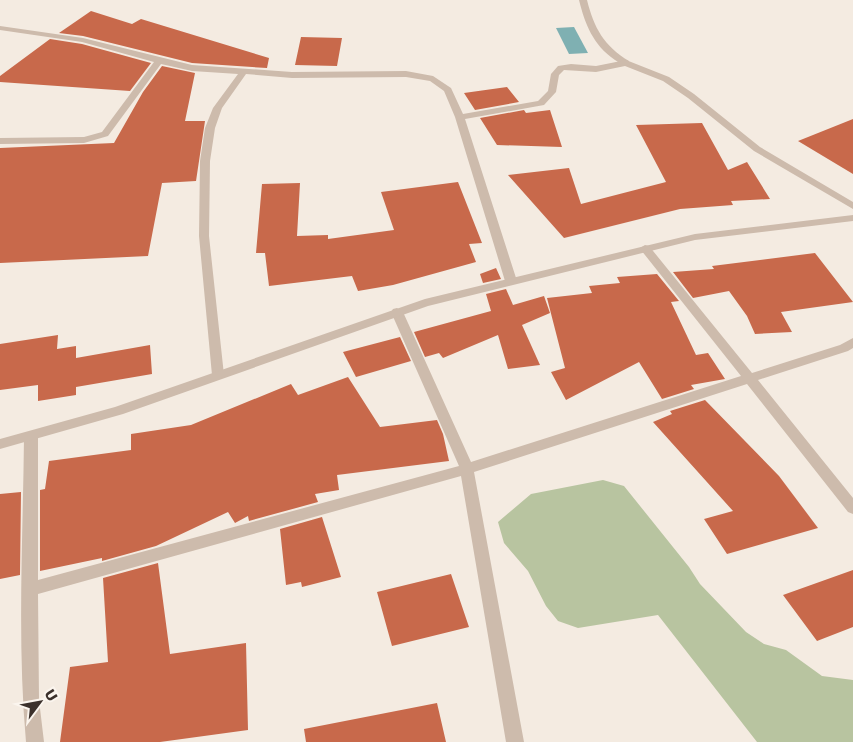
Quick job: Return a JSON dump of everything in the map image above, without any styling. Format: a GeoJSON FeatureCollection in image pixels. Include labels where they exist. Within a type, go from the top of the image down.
{"type":"FeatureCollection","features":[{"type":"Feature","properties":{"kind":"street"},"geometry":{"type":"LineString","coordinates":[[583,0],[590,26],[596,38],[609,54],[666,80],[691,96],[757,149],[853,206]]}},
{"type":"Feature","properties":{"kind":"street"},"geometry":{"type":"LineString","coordinates":[[0,28],[83,40],[192,68],[243,73],[406,74],[433,79],[448,90],[460,117],[511,282]]}},
{"type":"Feature","properties":{"kind":"street"},"geometry":{"type":"LineString","coordinates":[[0,140],[84,140],[105,134],[159,61]]}},
{"type":"Feature","properties":{"kind":"street"},"geometry":{"type":"LineString","coordinates":[[460,117],[541,104],[552,92],[555,74],[561,68],[571,66],[596,69],[626,63]]}},
{"type":"Feature","properties":{"kind":"street"},"geometry":{"type":"LineString","coordinates":[[218,375],[204,236],[205,161],[210,128],[218,108],[243,73]]}},
{"type":"Feature","properties":{"kind":"street"},"geometry":{"type":"LineString","coordinates":[[0,444],[31,437],[118,411],[397,312],[695,236],[853,218]]}},
{"type":"Feature","properties":{"kind":"street"},"geometry":{"type":"LineString","coordinates":[[644,248],[853,508]]}},
{"type":"Feature","properties":{"kind":"street"},"geometry":{"type":"LineString","coordinates":[[397,312],[467,469],[515,742]]}},
{"type":"Feature","properties":{"kind":"street"},"geometry":{"type":"LineString","coordinates":[[30,589],[467,469],[844,348],[853,342]]}},
{"type":"Feature","properties":{"kind":"street"},"geometry":{"type":"LineString","coordinates":[[31,437],[31,700],[35,742]]}},
{"type":"Feature","properties":{"kind":"green space"},"geometry":{"type":"Polygon","coordinates":[[[603,480],[624,486],[689,567],[700,584],[746,632],[764,644],[786,650],[822,676],[853,680],[853,742],[757,742],[658,615],[578,628],[558,621],[546,606],[528,571],[504,543],[498,522],[531,494],[603,480]]]}},
{"type":"Feature","properties":{"kind":"water"},"geometry":{"type":"Polygon","coordinates":[[[574,27],[588,53],[569,54],[556,28],[574,27]]]}},
{"type":"Feature","properties":{"kind":"building"},"geometry":{"type":"Polygon","coordinates":[[[91,11],[132,24],[141,19],[269,58],[267,68],[192,63],[83,36],[59,33],[91,11]]]}},
{"type":"Feature","properties":{"kind":"building"},"geometry":{"type":"Polygon","coordinates":[[[301,37],[342,38],[337,66],[295,65],[301,37]]]}},
{"type":"Feature","properties":{"kind":"building"},"geometry":{"type":"Polygon","coordinates":[[[50,39],[82,44],[151,63],[130,91],[0,82],[0,76],[50,39]]]}},
{"type":"Feature","properties":{"kind":"building"},"geometry":{"type":"Polygon","coordinates":[[[162,66],[195,73],[185,121],[205,121],[196,181],[162,183],[148,256],[0,263],[0,148],[114,143],[143,92],[162,66]]]}},
{"type":"Feature","properties":{"kind":"building"},"geometry":{"type":"Polygon","coordinates":[[[507,87],[519,102],[475,110],[464,93],[507,87]]]}},
{"type":"Feature","properties":{"kind":"building"},"geometry":{"type":"Polygon","coordinates":[[[524,110],[526,113],[550,110],[562,147],[497,145],[480,118],[524,110]]]}},
{"type":"Feature","properties":{"kind":"building"},"geometry":{"type":"Polygon","coordinates":[[[853,119],[853,174],[798,141],[853,119]]]}},
{"type":"Feature","properties":{"kind":"building"},"geometry":{"type":"Polygon","coordinates":[[[702,123],[728,170],[747,162],[770,199],[731,201],[733,205],[680,209],[564,238],[508,175],[569,168],[581,204],[666,182],[636,125],[702,123]]]}},
{"type":"Feature","properties":{"kind":"building"},"geometry":{"type":"Polygon","coordinates":[[[458,182],[482,243],[469,244],[476,262],[393,285],[358,291],[352,276],[269,286],[265,253],[256,253],[262,184],[300,183],[297,236],[328,235],[328,239],[394,230],[381,192],[458,182]]]}},
{"type":"Feature","properties":{"kind":"building"},"geometry":{"type":"Polygon","coordinates":[[[815,253],[853,302],[781,312],[792,332],[755,334],[747,316],[729,291],[693,298],[673,272],[714,269],[712,266],[815,253]]]}},
{"type":"Feature","properties":{"kind":"building"},"geometry":{"type":"Polygon","coordinates":[[[496,268],[501,279],[483,283],[480,274],[496,268]]]}},
{"type":"Feature","properties":{"kind":"building"},"geometry":{"type":"Polygon","coordinates":[[[657,274],[679,301],[671,302],[696,355],[708,353],[725,379],[691,385],[694,389],[662,399],[639,362],[566,400],[551,372],[565,368],[547,298],[592,293],[589,286],[620,283],[617,277],[657,274]]]}},
{"type":"Feature","properties":{"kind":"building"},"geometry":{"type":"Polygon","coordinates":[[[506,289],[513,305],[544,296],[550,313],[522,325],[540,365],[508,369],[498,335],[443,358],[439,353],[425,357],[414,332],[491,311],[486,294],[506,289]]]}},
{"type":"Feature","properties":{"kind":"building"},"geometry":{"type":"Polygon","coordinates":[[[58,335],[57,349],[76,346],[76,358],[150,345],[152,374],[76,387],[76,395],[38,401],[38,385],[0,390],[0,344],[58,335]]]}},
{"type":"Feature","properties":{"kind":"building"},"geometry":{"type":"Polygon","coordinates":[[[400,337],[411,361],[356,377],[343,352],[400,337]]]}},
{"type":"Feature","properties":{"kind":"building"},"geometry":{"type":"Polygon","coordinates":[[[348,377],[380,427],[437,420],[443,434],[449,461],[337,475],[339,490],[315,494],[318,502],[249,521],[248,516],[235,523],[228,512],[156,546],[102,561],[102,558],[40,571],[40,490],[45,489],[49,461],[131,450],[131,434],[191,425],[291,384],[298,395],[348,377]]]}},
{"type":"Feature","properties":{"kind":"building"},"geometry":{"type":"Polygon","coordinates":[[[705,400],[779,476],[818,528],[727,554],[704,519],[733,511],[653,422],[672,414],[670,411],[705,400]]]}},
{"type":"Feature","properties":{"kind":"building"},"geometry":{"type":"Polygon","coordinates":[[[21,492],[20,575],[0,579],[0,494],[21,492]]]}},
{"type":"Feature","properties":{"kind":"building"},"geometry":{"type":"Polygon","coordinates":[[[322,517],[341,577],[302,587],[301,582],[286,585],[280,529],[322,517]]]}},
{"type":"Feature","properties":{"kind":"building"},"geometry":{"type":"Polygon","coordinates":[[[158,563],[170,654],[246,643],[248,730],[160,742],[60,742],[70,667],[108,662],[103,578],[158,563]]]}},
{"type":"Feature","properties":{"kind":"building"},"geometry":{"type":"Polygon","coordinates":[[[853,570],[853,627],[817,641],[783,595],[853,570]]]}},
{"type":"Feature","properties":{"kind":"building"},"geometry":{"type":"Polygon","coordinates":[[[451,574],[469,627],[392,646],[377,592],[451,574]]]}},
{"type":"Feature","properties":{"kind":"building"},"geometry":{"type":"Polygon","coordinates":[[[437,703],[446,742],[306,742],[304,729],[437,703]]]}}]}
